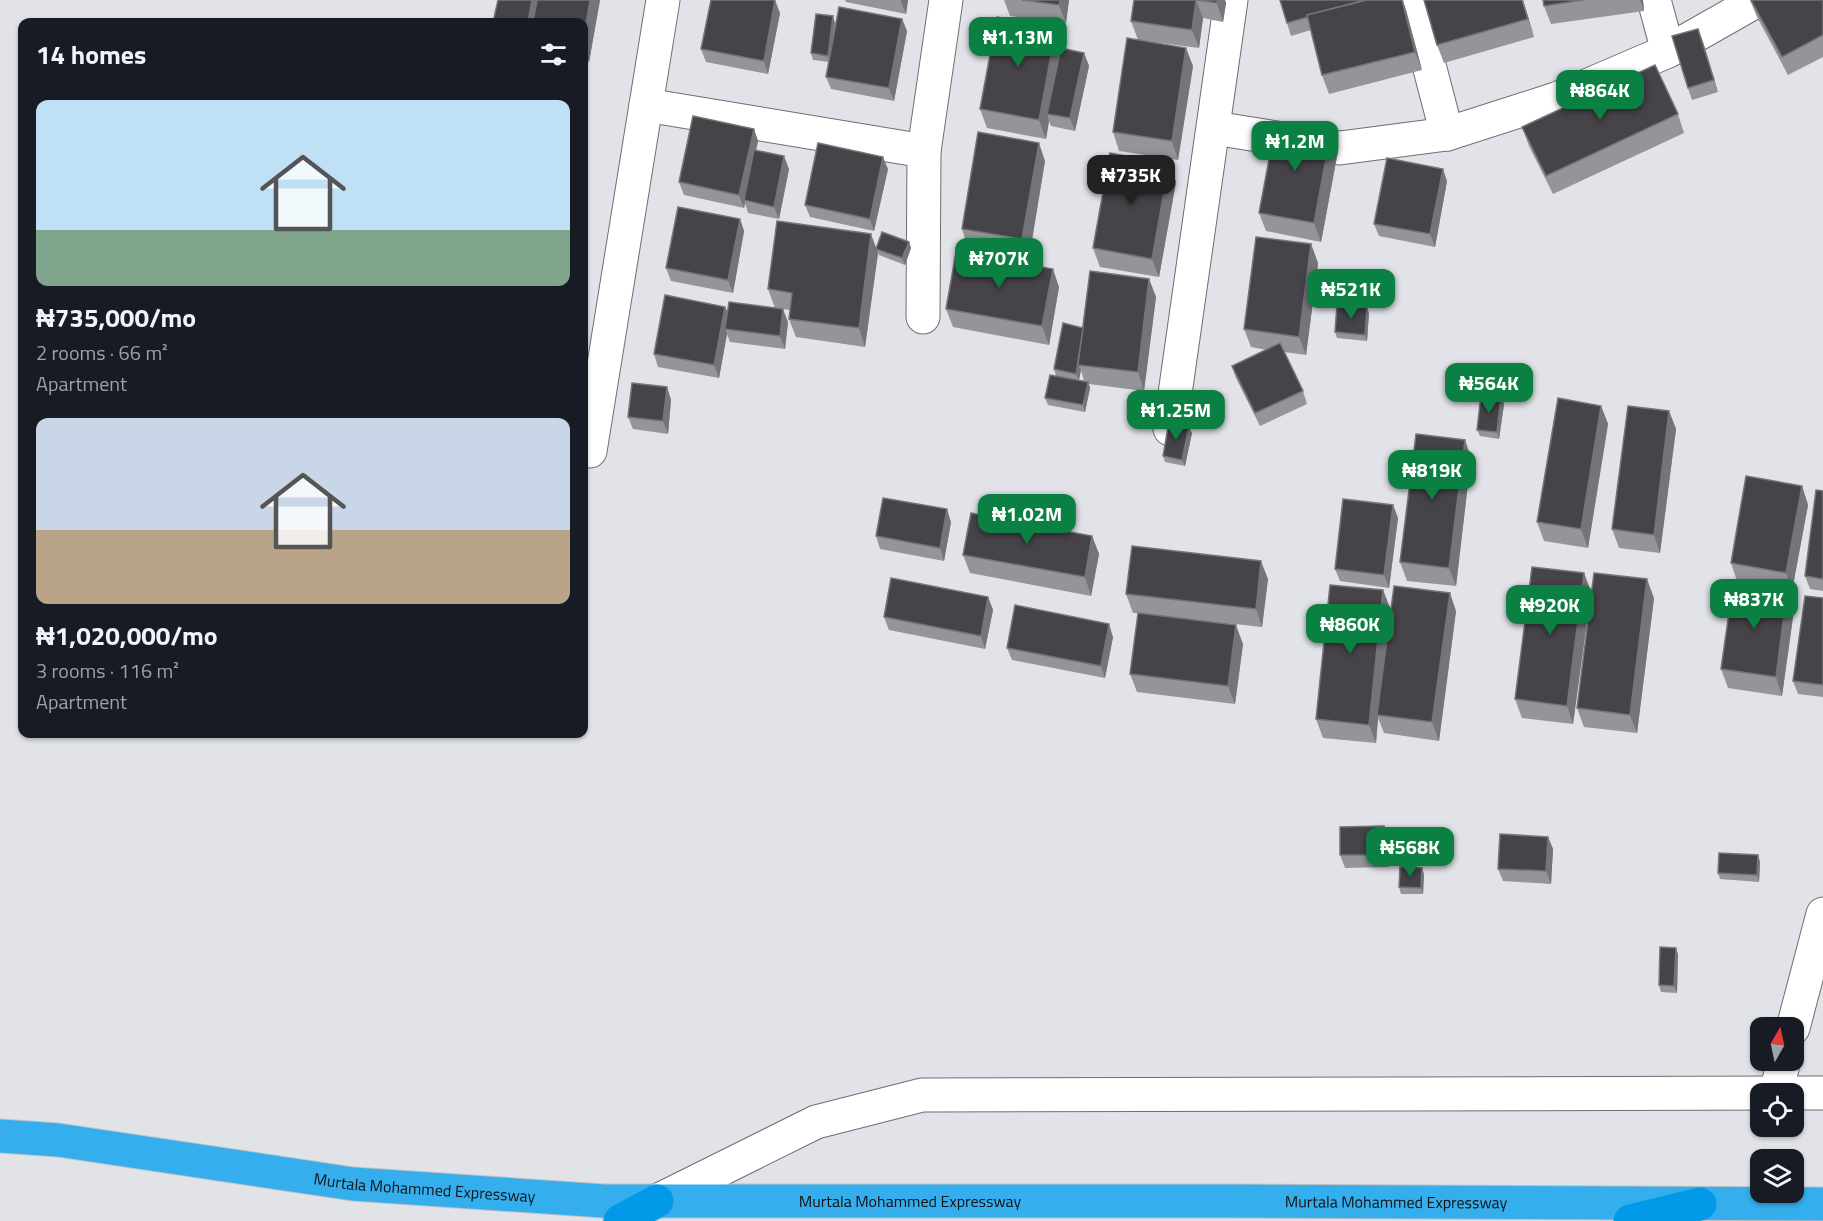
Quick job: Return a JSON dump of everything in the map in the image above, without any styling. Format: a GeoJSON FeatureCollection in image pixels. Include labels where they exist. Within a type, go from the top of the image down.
{"type":"FeatureCollection","features":[{"type":"Feature","properties":{"kind":"highway","name":"Murtala Mohammed Expressway"},"geometry":{"type":"LineString","coordinates":[[0,1136],[58,1140],[353,1184],[604,1201],[1823,1204]]}},
{"type":"Feature","properties":{"kind":"highway"},"geometry":{"type":"LineString","coordinates":[[620,1221],[657,1201]]}},
{"type":"Feature","properties":{"kind":"highway"},"geometry":{"type":"LineString","coordinates":[[1630,1221],[1700,1204]]}},
{"type":"Feature","properties":{"kind":"street"},"geometry":{"type":"LineString","coordinates":[[590,451],[663,0]]}},
{"type":"Feature","properties":{"kind":"street"},"geometry":{"type":"LineString","coordinates":[[923,317],[924,151],[946,0]]}},
{"type":"Feature","properties":{"kind":"street"},"geometry":{"type":"LineString","coordinates":[[1170,429],[1231,0]]}},
{"type":"Feature","properties":{"kind":"street"},"geometry":{"type":"LineString","coordinates":[[1412,0],[1447,134]]}},
{"type":"Feature","properties":{"kind":"street"},"geometry":{"type":"LineString","coordinates":[[1654,0],[1668,51]]}},
{"type":"Feature","properties":{"kind":"street"},"geometry":{"type":"LineString","coordinates":[[1214,128],[1340,148],[1447,134],[1556,99],[1668,51],[1758,0]]}},
{"type":"Feature","properties":{"kind":"street"},"geometry":{"type":"LineString","coordinates":[[646,105],[924,151]]}},
{"type":"Feature","properties":{"kind":"street"},"geometry":{"type":"LineString","coordinates":[[1796,1017],[1823,914]]}},
{"type":"Feature","properties":{"kind":"street"},"geometry":{"type":"LineString","coordinates":[[657,1201],[816,1122],[922,1095],[1750,1093]]}},
{"type":"Feature","properties":{"kind":"street"},"geometry":{"type":"LineString","coordinates":[[1804,1093],[1823,1093]]}},
{"type":"Feature","properties":{"kind":"building"},"geometry":{"type":"Polygon","coordinates":[[[498,0],[532,0],[529,18],[494,18],[498,0]]]}},
{"type":"Feature","properties":{"kind":"building"},"geometry":{"type":"Polygon","coordinates":[[[537,0],[590,0],[587,18],[534,18],[537,0]]]}},
{"type":"Feature","properties":{"kind":"building"},"geometry":{"type":"Polygon","coordinates":[[[711,0],[775,0],[764,61],[701,49],[711,0]]]}},
{"type":"Feature","properties":{"kind":"building"},"geometry":{"type":"Polygon","coordinates":[[[1022,0],[1060,0],[1059,5],[1022,0]]]}},
{"type":"Feature","properties":{"kind":"building"},"geometry":{"type":"Polygon","coordinates":[[[1134,0],[1196,0],[1192,30],[1131,21],[1134,0]]]}},
{"type":"Feature","properties":{"kind":"building"},"geometry":{"type":"Polygon","coordinates":[[[1197,0],[1217,0],[1217,3],[1197,0]]]}},
{"type":"Feature","properties":{"kind":"building"},"geometry":{"type":"Polygon","coordinates":[[[1280,0],[1366,0],[1307,15],[1308,17],[1287,23],[1280,0]]]}},
{"type":"Feature","properties":{"kind":"building"},"geometry":{"type":"Polygon","coordinates":[[[1367,0],[1402,0],[1415,52],[1322,75],[1307,15],[1367,0]]]}},
{"type":"Feature","properties":{"kind":"building"},"geometry":{"type":"Polygon","coordinates":[[[1424,0],[1522,0],[1528,19],[1437,45],[1424,0]]]}},
{"type":"Feature","properties":{"kind":"building"},"geometry":{"type":"Polygon","coordinates":[[[1543,0],[1583,0],[1544,6],[1543,0]]]}},
{"type":"Feature","properties":{"kind":"building"},"geometry":{"type":"Polygon","coordinates":[[[1751,0],[1823,0],[1823,35],[1782,57],[1751,0]]]}},
{"type":"Feature","properties":{"kind":"building"},"geometry":{"type":"Polygon","coordinates":[[[839,7],[902,19],[889,88],[826,77],[839,7]]]}},
{"type":"Feature","properties":{"kind":"building"},"geometry":{"type":"Polygon","coordinates":[[[816,14],[833,16],[828,56],[811,53],[816,14]]]}},
{"type":"Feature","properties":{"kind":"building"},"geometry":{"type":"Polygon","coordinates":[[[997,17],[1056,28],[1039,120],[980,109],[997,17]]]}},
{"type":"Feature","properties":{"kind":"building"},"geometry":{"type":"Polygon","coordinates":[[[1698,29],[1714,80],[1688,88],[1672,36],[1698,29]]]}},
{"type":"Feature","properties":{"kind":"building"},"geometry":{"type":"Polygon","coordinates":[[[1127,38],[1186,48],[1172,141],[1113,132],[1127,38]]]}},
{"type":"Feature","properties":{"kind":"building"},"geometry":{"type":"Polygon","coordinates":[[[1061,48],[1084,53],[1070,118],[1047,114],[1061,48]]]}},
{"type":"Feature","properties":{"kind":"building"},"geometry":{"type":"Polygon","coordinates":[[[1655,65],[1678,114],[1546,176],[1522,127],[1655,65]]]}},
{"type":"Feature","properties":{"kind":"building"},"geometry":{"type":"Polygon","coordinates":[[[693,116],[754,129],[739,195],[679,182],[693,116]]]}},
{"type":"Feature","properties":{"kind":"building"},"geometry":{"type":"Polygon","coordinates":[[[1276,122],[1331,132],[1314,223],[1259,213],[1276,122]]]}},
{"type":"Feature","properties":{"kind":"building"},"geometry":{"type":"Polygon","coordinates":[[[978,132],[1039,143],[1022,239],[962,229],[978,132]]]}},
{"type":"Feature","properties":{"kind":"building"},"geometry":{"type":"Polygon","coordinates":[[[818,143],[883,157],[870,219],[805,205],[818,143]]]}},
{"type":"Feature","properties":{"kind":"building"},"geometry":{"type":"Polygon","coordinates":[[[754,150],[784,156],[774,207],[744,200],[754,150]]]}},
{"type":"Feature","properties":{"kind":"building"},"geometry":{"type":"Polygon","coordinates":[[[1110,153],[1169,164],[1152,259],[1093,248],[1110,153]]]}},
{"type":"Feature","properties":{"kind":"building"},"geometry":{"type":"Polygon","coordinates":[[[1387,158],[1443,169],[1430,234],[1374,224],[1387,158]]]}},
{"type":"Feature","properties":{"kind":"building"},"geometry":{"type":"Polygon","coordinates":[[[678,207],[740,219],[728,280],[666,268],[678,207]]]}},
{"type":"Feature","properties":{"kind":"building"},"geometry":{"type":"Polygon","coordinates":[[[777,221],[871,234],[859,328],[789,319],[792,293],[768,289],[777,221]]]}},
{"type":"Feature","properties":{"kind":"building"},"geometry":{"type":"Polygon","coordinates":[[[882,232],[909,242],[902,258],[876,249],[882,232]]]}},
{"type":"Feature","properties":{"kind":"building"},"geometry":{"type":"Polygon","coordinates":[[[1256,237],[1311,244],[1299,337],[1244,329],[1256,237]]]}},
{"type":"Feature","properties":{"kind":"building"},"geometry":{"type":"Polygon","coordinates":[[[956,252],[1053,269],[1042,326],[946,309],[956,252]]]}},
{"type":"Feature","properties":{"kind":"building"},"geometry":{"type":"Polygon","coordinates":[[[1090,271],[1149,279],[1138,372],[1078,365],[1090,271]]]}},
{"type":"Feature","properties":{"kind":"building"},"geometry":{"type":"Polygon","coordinates":[[[665,295],[725,307],[714,365],[654,354],[665,295]]]}},
{"type":"Feature","properties":{"kind":"building"},"geometry":{"type":"Polygon","coordinates":[[[729,302],[783,309],[780,336],[725,329],[729,302]]]}},
{"type":"Feature","properties":{"kind":"building"},"geometry":{"type":"Polygon","coordinates":[[[1337,304],[1367,307],[1365,335],[1335,332],[1337,304]]]}},
{"type":"Feature","properties":{"kind":"building"},"geometry":{"type":"Polygon","coordinates":[[[1063,323],[1083,328],[1076,374],[1054,369],[1063,323]]]}},
{"type":"Feature","properties":{"kind":"building"},"geometry":{"type":"Polygon","coordinates":[[[1280,343],[1303,391],[1255,413],[1232,366],[1280,343]]]}},
{"type":"Feature","properties":{"kind":"building"},"geometry":{"type":"Polygon","coordinates":[[[1050,375],[1088,382],[1083,405],[1045,398],[1050,375]]]}},
{"type":"Feature","properties":{"kind":"building"},"geometry":{"type":"Polygon","coordinates":[[[632,383],[667,387],[663,421],[628,417],[632,383]]]}},
{"type":"Feature","properties":{"kind":"building"},"geometry":{"type":"Polygon","coordinates":[[[1481,395],[1501,397],[1497,432],[1477,430],[1481,395]]]}},
{"type":"Feature","properties":{"kind":"building"},"geometry":{"type":"Polygon","coordinates":[[[1558,398],[1601,406],[1581,529],[1537,522],[1558,398]]]}},
{"type":"Feature","properties":{"kind":"building"},"geometry":{"type":"Polygon","coordinates":[[[1628,406],[1669,411],[1654,535],[1612,529],[1628,406]]]}},
{"type":"Feature","properties":{"kind":"building"},"geometry":{"type":"Polygon","coordinates":[[[1169,422],[1189,427],[1182,460],[1163,456],[1169,422]]]}},
{"type":"Feature","properties":{"kind":"building"},"geometry":{"type":"Polygon","coordinates":[[[1416,434],[1465,440],[1449,568],[1400,562],[1416,434]]]}},
{"type":"Feature","properties":{"kind":"building"},"geometry":{"type":"Polygon","coordinates":[[[1746,476],[1802,486],[1786,573],[1731,563],[1746,476]]]}},
{"type":"Feature","properties":{"kind":"building"},"geometry":{"type":"Polygon","coordinates":[[[1816,490],[1823,491],[1823,579],[1805,576],[1816,490]]]}},
{"type":"Feature","properties":{"kind":"building"},"geometry":{"type":"Polygon","coordinates":[[[883,498],[947,509],[940,548],[876,536],[883,498]]]}},
{"type":"Feature","properties":{"kind":"building"},"geometry":{"type":"Polygon","coordinates":[[[1343,499],[1393,505],[1384,575],[1335,569],[1343,499]]]}},
{"type":"Feature","properties":{"kind":"building"},"geometry":{"type":"Polygon","coordinates":[[[971,513],[1092,536],[1085,577],[963,555],[971,513]]]}},
{"type":"Feature","properties":{"kind":"building"},"geometry":{"type":"Polygon","coordinates":[[[1132,546],[1261,561],[1256,609],[1126,594],[1132,546]]]}},
{"type":"Feature","properties":{"kind":"building"},"geometry":{"type":"Polygon","coordinates":[[[1532,567],[1584,573],[1567,706],[1515,699],[1532,567]]]}},
{"type":"Feature","properties":{"kind":"building"},"geometry":{"type":"Polygon","coordinates":[[[1594,573],[1647,579],[1630,715],[1577,708],[1594,573]]]}},
{"type":"Feature","properties":{"kind":"building"},"geometry":{"type":"Polygon","coordinates":[[[891,578],[988,597],[981,636],[884,617],[891,578]]]}},
{"type":"Feature","properties":{"kind":"building"},"geometry":{"type":"Polygon","coordinates":[[[1733,584],[1787,591],[1776,677],[1721,669],[1733,584]]]}},
{"type":"Feature","properties":{"kind":"building"},"geometry":{"type":"Polygon","coordinates":[[[1330,585],[1383,590],[1369,725],[1316,719],[1330,585]]]}},
{"type":"Feature","properties":{"kind":"building"},"geometry":{"type":"Polygon","coordinates":[[[1394,586],[1450,593],[1432,722],[1377,715],[1394,586]]]}},
{"type":"Feature","properties":{"kind":"building"},"geometry":{"type":"Polygon","coordinates":[[[1805,596],[1823,598],[1823,685],[1793,681],[1805,596]]]}},
{"type":"Feature","properties":{"kind":"building"},"geometry":{"type":"Polygon","coordinates":[[[1015,605],[1109,624],[1101,666],[1007,648],[1015,605]]]}},
{"type":"Feature","properties":{"kind":"building"},"geometry":{"type":"Polygon","coordinates":[[[1138,613],[1236,625],[1228,686],[1130,674],[1138,613]]]}},
{"type":"Feature","properties":{"kind":"building"},"geometry":{"type":"Polygon","coordinates":[[[1384,826],[1384,855],[1340,855],[1340,827],[1384,826]]]}},
{"type":"Feature","properties":{"kind":"building"},"geometry":{"type":"Polygon","coordinates":[[[1500,834],[1548,837],[1546,871],[1498,869],[1500,834]]]}},
{"type":"Feature","properties":{"kind":"building"},"geometry":{"type":"Polygon","coordinates":[[[1719,853],[1758,855],[1757,875],[1718,873],[1719,853]]]}},
{"type":"Feature","properties":{"kind":"building"},"geometry":{"type":"Polygon","coordinates":[[[1400,867],[1422,868],[1421,888],[1399,887],[1400,867]]]}},
{"type":"Feature","properties":{"kind":"building"},"geometry":{"type":"Polygon","coordinates":[[[1660,947],[1676,948],[1674,986],[1659,985],[1660,947]]]}}]}
